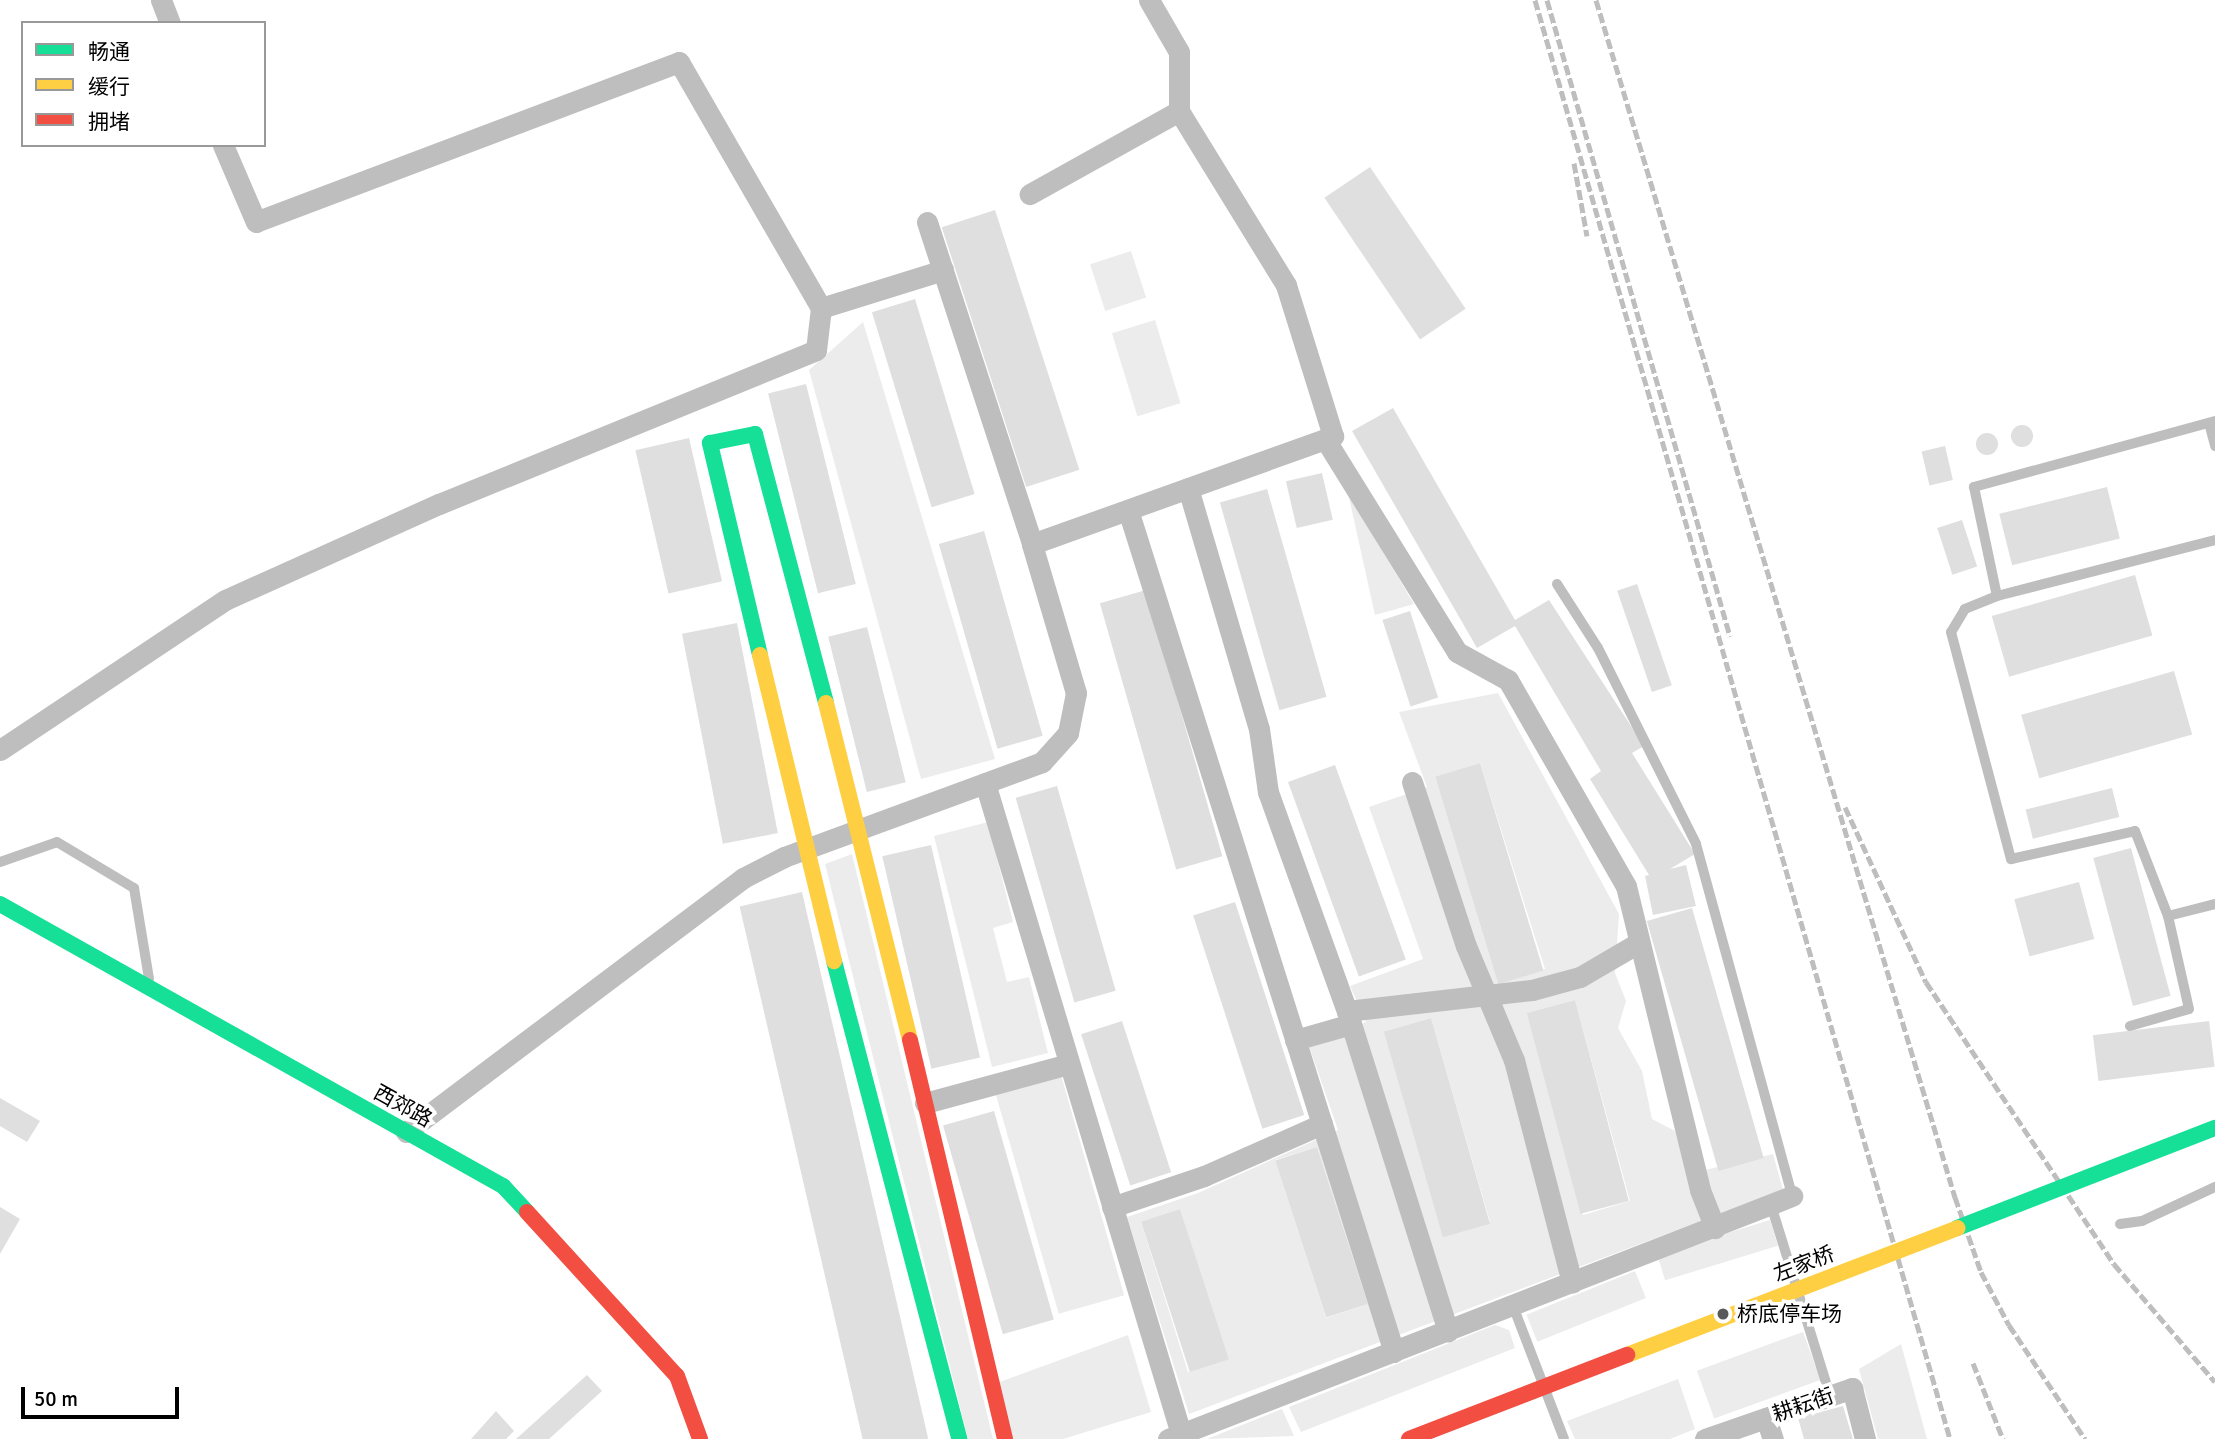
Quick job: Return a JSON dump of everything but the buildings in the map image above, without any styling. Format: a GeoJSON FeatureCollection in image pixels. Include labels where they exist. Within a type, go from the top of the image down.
{"type":"FeatureCollection","features":[{"type":"Feature","properties":{"kind":"street"},"geometry":{"type":"LineString","coordinates":[[160,0],[169,21]]}},
{"type":"Feature","properties":{"kind":"street"},"geometry":{"type":"LineString","coordinates":[[1032,544],[1333,436],[1286,285],[1179,111],[1179,52],[1149,0]]}},
{"type":"Feature","properties":{"kind":"street"},"geometry":{"type":"LineString","coordinates":[[0,750],[225,600],[439,504],[816,350],[821,308],[679,62],[256,222],[224,147]]}},
{"type":"Feature","properties":{"kind":"street"},"geometry":{"type":"LineString","coordinates":[[1030,194],[1179,111]]}},
{"type":"Feature","properties":{"kind":"street"},"geometry":{"type":"LineString","coordinates":[[406,1132],[743,878],[805,849],[1042,762],[1069,733],[1076,693],[1032,544],[927,222]]}},
{"type":"Feature","properties":{"kind":"street"},"geometry":{"type":"LineString","coordinates":[[821,308],[943,270]]}},
{"type":"Feature","properties":{"kind":"street"},"geometry":{"type":"LineString","coordinates":[[959,1439],[805,849],[710,443],[755,435],[860,829],[1005,1439]]}},
{"type":"Feature","properties":{"kind":"street"},"geometry":{"type":"LineString","coordinates":[[1325,439],[1457,652],[1508,680],[1626,886],[1700,1190],[1715,1228]]}},
{"type":"Feature","properties":{"kind":"street"},"geometry":{"type":"LineString","coordinates":[[1188,488],[1259,729],[1268,792],[1349,1018],[1448,1331]]}},
{"type":"Feature","properties":{"kind":"street"},"geometry":{"type":"LineString","coordinates":[[1128,510],[1394,1352]]}},
{"type":"Feature","properties":{"kind":"street"},"geometry":{"type":"LineString","coordinates":[[1412,782],[1487,996],[1514,1060],[1572,1283]]}},
{"type":"Feature","properties":{"kind":"street"},"geometry":{"type":"LineString","coordinates":[[985,783],[1112,1207],[1174,1437],[1792,1196]]}},
{"type":"Feature","properties":{"kind":"street","name":"西郊路"},"geometry":{"type":"LineString","coordinates":[[0,904],[503,1186],[677,1376],[700,1439]]}},
{"type":"Feature","properties":{"kind":"street"},"geometry":{"type":"LineString","coordinates":[[1295,1040],[1349,1018],[1487,996],[1580,977],[1640,942]]}},
{"type":"Feature","properties":{"kind":"street"},"geometry":{"type":"LineString","coordinates":[[925,1103],[1069,1065]]}},
{"type":"Feature","properties":{"kind":"street"},"geometry":{"type":"LineString","coordinates":[[1112,1207],[1204,1176],[1322,1124]]}},
{"type":"Feature","properties":{"kind":"street","name":"左家桥"},"geometry":{"type":"LineString","coordinates":[[1409,1439],[2215,1128]]}},
{"type":"Feature","properties":{"kind":"street","name":"耕耘街"},"geometry":{"type":"LineString","coordinates":[[1705,1439],[1852,1388],[1865,1439]]}},
{"type":"Feature","properties":{"kind":"street"},"geometry":{"type":"LineString","coordinates":[[1766,1418],[1773,1439]]}},
{"type":"Feature","properties":{"kind":"lane"},"geometry":{"type":"LineString","coordinates":[[1997,596],[1974,487],[2212,422],[2215,446]]}},
{"type":"Feature","properties":{"kind":"lane"},"geometry":{"type":"LineString","coordinates":[[2130,1026],[2189,1009],[2168,916],[2135,831],[2011,859],[1951,632],[1965,609],[1997,596],[2215,540]]}},
{"type":"Feature","properties":{"kind":"lane"},"geometry":{"type":"LineString","coordinates":[[1557,584],[1598,648],[1696,844],[1792,1196]]}},
{"type":"Feature","properties":{"kind":"lane"},"geometry":{"type":"LineString","coordinates":[[0,862],[57,842],[134,888],[151,988]]}},
{"type":"Feature","properties":{"kind":"lane"},"geometry":{"type":"LineString","coordinates":[[2168,916],[2215,904]]}},
{"type":"Feature","properties":{"kind":"lane"},"geometry":{"type":"LineString","coordinates":[[2120,1224],[2142,1221],[2215,1187]]}},
{"type":"Feature","properties":{"kind":"lane"},"geometry":{"type":"LineString","coordinates":[[1771,1205],[1830,1396]]}},
{"type":"Feature","properties":{"kind":"lane"},"geometry":{"type":"LineString","coordinates":[[1513,1306],[1564,1439]]}},
{"type":"Feature","properties":{"kind":"shaded area"},"geometry":{"type":"Polygon","coordinates":[[[1131,251],[1146,298],[1105,311],[1090,264],[1131,251]]]}},
{"type":"Feature","properties":{"kind":"shaded area"},"geometry":{"type":"Polygon","coordinates":[[[1155,320],[1180,403],[1137,416],[1112,333],[1155,320]]]}},
{"type":"Feature","properties":{"kind":"shaded area"},"geometry":{"type":"Polygon","coordinates":[[[863,322],[995,759],[921,779],[809,370],[863,322]]]}},
{"type":"Feature","properties":{"kind":"shaded area"},"geometry":{"type":"Polygon","coordinates":[[[1348,493],[1414,604],[1375,615],[1348,493]]]}},
{"type":"Feature","properties":{"kind":"shaded area"},"geometry":{"type":"Polygon","coordinates":[[[1498,693],[1619,914],[1615,973],[1626,1001],[1618,1028],[1642,1071],[1652,1119],[1675,1131],[1692,1173],[1773,1154],[1783,1190],[1189,1414],[1127,1217],[1198,1193],[1338,1130],[1309,1046],[1366,1022],[1350,986],[1423,959],[1369,807],[1427,787],[1399,712],[1498,693]],[[1480,763],[1435,777],[1499,983],[1545,969],[1480,763]],[[1575,1000],[1527,1013],[1583,1215],[1630,1201],[1575,1000]],[[1431,1018],[1385,1031],[1444,1236],[1490,1222],[1431,1018]],[[1317,1147],[1275,1160],[1326,1318],[1368,1304],[1317,1147]],[[1180,1209],[1141,1222],[1188,1372],[1227,1359],[1180,1209]]]}},
{"type":"Feature","properties":{"kind":"shaded area"},"geometry":{"type":"Polygon","coordinates":[[[988,822],[1013,922],[993,928],[1007,982],[1029,977],[1048,1053],[992,1067],[934,836],[988,822]]]}},
{"type":"Feature","properties":{"kind":"shaded area"},"geometry":{"type":"Polygon","coordinates":[[[852,854],[993,1439],[968,1439],[825,864],[852,854]]]}},
{"type":"Feature","properties":{"kind":"shaded area"},"geometry":{"type":"Polygon","coordinates":[[[1061,1075],[1124,1295],[1059,1314],[996,1094],[1061,1075]]]}},
{"type":"Feature","properties":{"kind":"shaded area"},"geometry":{"type":"Polygon","coordinates":[[[1770,1220],[1778,1246],[1665,1280],[1657,1254],[1770,1220]]]}},
{"type":"Feature","properties":{"kind":"shaded area"},"geometry":{"type":"Polygon","coordinates":[[[1635,1271],[1646,1298],[1537,1342],[1527,1315],[1635,1271]]]}},
{"type":"Feature","properties":{"kind":"shaded area"},"geometry":{"type":"Polygon","coordinates":[[[1495,1325],[1509,1330],[1515,1348],[1301,1432],[1289,1407],[1495,1325]]]}},
{"type":"Feature","properties":{"kind":"shaded area"},"geometry":{"type":"Polygon","coordinates":[[[1803,1332],[1820,1380],[1714,1419],[1697,1371],[1803,1332]]]}},
{"type":"Feature","properties":{"kind":"shaded area"},"geometry":{"type":"Polygon","coordinates":[[[1128,1335],[1151,1412],[1063,1439],[1012,1439],[997,1383],[1128,1335]]]}},
{"type":"Feature","properties":{"kind":"shaded area"},"geometry":{"type":"Polygon","coordinates":[[[1901,1344],[1927,1439],[1878,1439],[1859,1369],[1901,1344]]]}},
{"type":"Feature","properties":{"kind":"shaded area"},"geometry":{"type":"Polygon","coordinates":[[[1678,1379],[1695,1429],[1670,1439],[1575,1439],[1567,1421],[1678,1379]]]}},
{"type":"Feature","properties":{"kind":"shaded area"},"geometry":{"type":"Polygon","coordinates":[[[1282,1409],[1294,1436],[1207,1439],[1282,1409]]]}},
{"type":"Feature","properties":{"kind":"railway"},"geometry":{"type":"LineString","coordinates":[[1535,0],[1950,1439]]}},
{"type":"Feature","properties":{"kind":"railway"},"geometry":{"type":"LineString","coordinates":[[1547,0],[1730,636]]}},
{"type":"Feature","properties":{"kind":"railway"},"geometry":{"type":"LineString","coordinates":[[1596,0],[1955,1197],[1981,1272],[2009,1325],[2085,1439]]}},
{"type":"Feature","properties":{"kind":"railway"},"geometry":{"type":"LineString","coordinates":[[1574,163],[1587,236]]}},
{"type":"Feature","properties":{"kind":"railway"},"geometry":{"type":"LineString","coordinates":[[1845,807],[1926,982],[2114,1264],[2215,1382]]}},
{"type":"Feature","properties":{"kind":"railway"},"geometry":{"type":"LineString","coordinates":[[1973,1363],[2003,1439]]}},
{"type":"Feature","properties":{"kind":"traffic: fast"},"geometry":{"type":"LineString","coordinates":[[760,655],[710,443],[755,434],[826,703]]}},
{"type":"Feature","properties":{"kind":"traffic: fast"},"geometry":{"type":"LineString","coordinates":[[0,904],[503,1186],[527,1212]]}},
{"type":"Feature","properties":{"kind":"traffic: fast"},"geometry":{"type":"LineString","coordinates":[[834,961],[959,1439]]}},
{"type":"Feature","properties":{"kind":"traffic: fast"},"geometry":{"type":"LineString","coordinates":[[1957,1228],[2215,1128]]}},
{"type":"Feature","properties":{"kind":"traffic: slow"},"geometry":{"type":"LineString","coordinates":[[760,655],[834,961]]}},
{"type":"Feature","properties":{"kind":"traffic: slow"},"geometry":{"type":"LineString","coordinates":[[826,703],[910,1040]]}},
{"type":"Feature","properties":{"kind":"traffic: slow"},"geometry":{"type":"LineString","coordinates":[[1627,1355],[1957,1228]]}},
{"type":"Feature","properties":{"kind":"traffic: jam"},"geometry":{"type":"LineString","coordinates":[[910,1040],[1005,1439]]}},
{"type":"Feature","properties":{"kind":"traffic: jam"},"geometry":{"type":"LineString","coordinates":[[527,1212],[677,1376],[700,1439]]}},
{"type":"Feature","properties":{"kind":"traffic: jam"},"geometry":{"type":"LineString","coordinates":[[1409,1439],[1627,1355]]}},
{"type":"Feature","properties":{"kind":"place","name":"桥底停车场"},"geometry":{"type":"Point","coordinates":[1723,1314]}}]}
